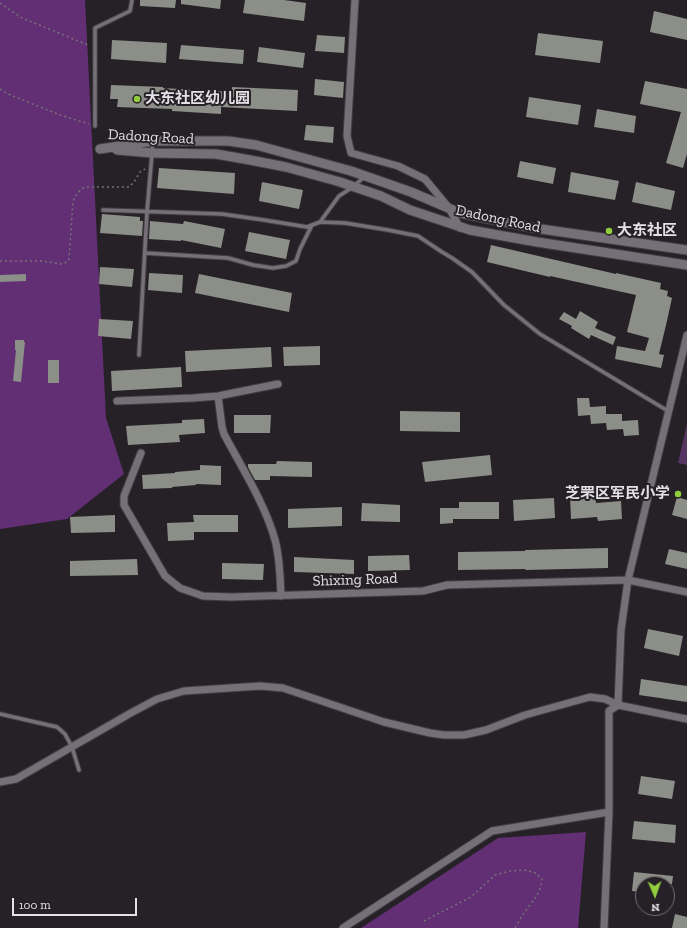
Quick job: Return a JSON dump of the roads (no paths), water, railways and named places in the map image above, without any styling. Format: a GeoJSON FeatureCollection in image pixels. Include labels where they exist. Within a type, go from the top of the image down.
{"type":"FeatureCollection","features":[{"type":"Feature","properties":{"kind":"street"},"geometry":{"type":"LineString","coordinates":[[355,0],[347,136],[351,154],[398,166],[425,179],[449,208],[460,228]]}},
{"type":"Feature","properties":{"kind":"street","name":"Dadong Road"},"geometry":{"type":"LineString","coordinates":[[687,250],[534,228],[460,213],[411,192],[365,176],[256,145],[228,141],[153,141],[100,149],[153,153],[216,154],[286,167],[340,182],[381,196],[410,210],[460,228],[537,242],[687,265]]}},
{"type":"Feature","properties":{"kind":"street"},"geometry":{"type":"LineString","coordinates":[[618,705],[621,630],[628,580],[687,335]]}},
{"type":"Feature","properties":{"kind":"street"},"geometry":{"type":"LineString","coordinates":[[117,401],[218,396],[278,384]]}},
{"type":"Feature","properties":{"kind":"street"},"geometry":{"type":"LineString","coordinates":[[218,396],[224,434],[265,512],[275,541],[279,560],[281,596]]}},
{"type":"Feature","properties":{"kind":"street","name":"Shixing Road"},"geometry":{"type":"LineString","coordinates":[[141,453],[124,496],[124,505],[165,576],[180,588],[203,596],[281,596],[423,591],[447,586],[628,580],[687,592]]}},
{"type":"Feature","properties":{"kind":"street"},"geometry":{"type":"LineString","coordinates":[[0,782],[16,779],[157,699],[184,691],[260,686],[283,688],[384,722],[444,735],[464,734],[486,730],[525,715],[590,697],[605,699],[618,705],[687,720]]}},
{"type":"Feature","properties":{"kind":"street"},"geometry":{"type":"LineString","coordinates":[[604,928],[609,812],[608,711],[618,705]]}},
{"type":"Feature","properties":{"kind":"street"},"geometry":{"type":"LineString","coordinates":[[343,928],[492,831],[609,812]]}},
{"type":"Feature","properties":{"kind":"lane"},"geometry":{"type":"LineString","coordinates":[[95,126],[94,28],[130,11],[132,0]]}},
{"type":"Feature","properties":{"kind":"lane"},"geometry":{"type":"LineString","coordinates":[[139,355],[147,212],[153,141]]}},
{"type":"Feature","properties":{"kind":"lane"},"geometry":{"type":"LineString","coordinates":[[320,222],[339,196],[354,187],[365,176]]}},
{"type":"Feature","properties":{"kind":"lane"},"geometry":{"type":"LineString","coordinates":[[103,210],[222,214],[307,227],[320,222],[345,223],[418,236],[472,272],[504,304],[540,334],[668,412]]}},
{"type":"Feature","properties":{"kind":"lane"},"geometry":{"type":"LineString","coordinates":[[145,253],[228,258],[273,268],[286,266],[296,261],[300,249],[313,225]]}},
{"type":"Feature","properties":{"kind":"lane"},"geometry":{"type":"LineString","coordinates":[[0,714],[58,727],[65,734],[72,747],[79,770]]}},
{"type":"Feature","properties":{"kind":"place","name":"大东社区幼儿园"},"geometry":{"type":"Point","coordinates":[137,99]}},
{"type":"Feature","properties":{"kind":"place","name":"大东社区"},"geometry":{"type":"Point","coordinates":[609,231]}},
{"type":"Feature","properties":{"kind":"place","name":"芝罘区军民小学"},"geometry":{"type":"Point","coordinates":[678,494]}}]}
